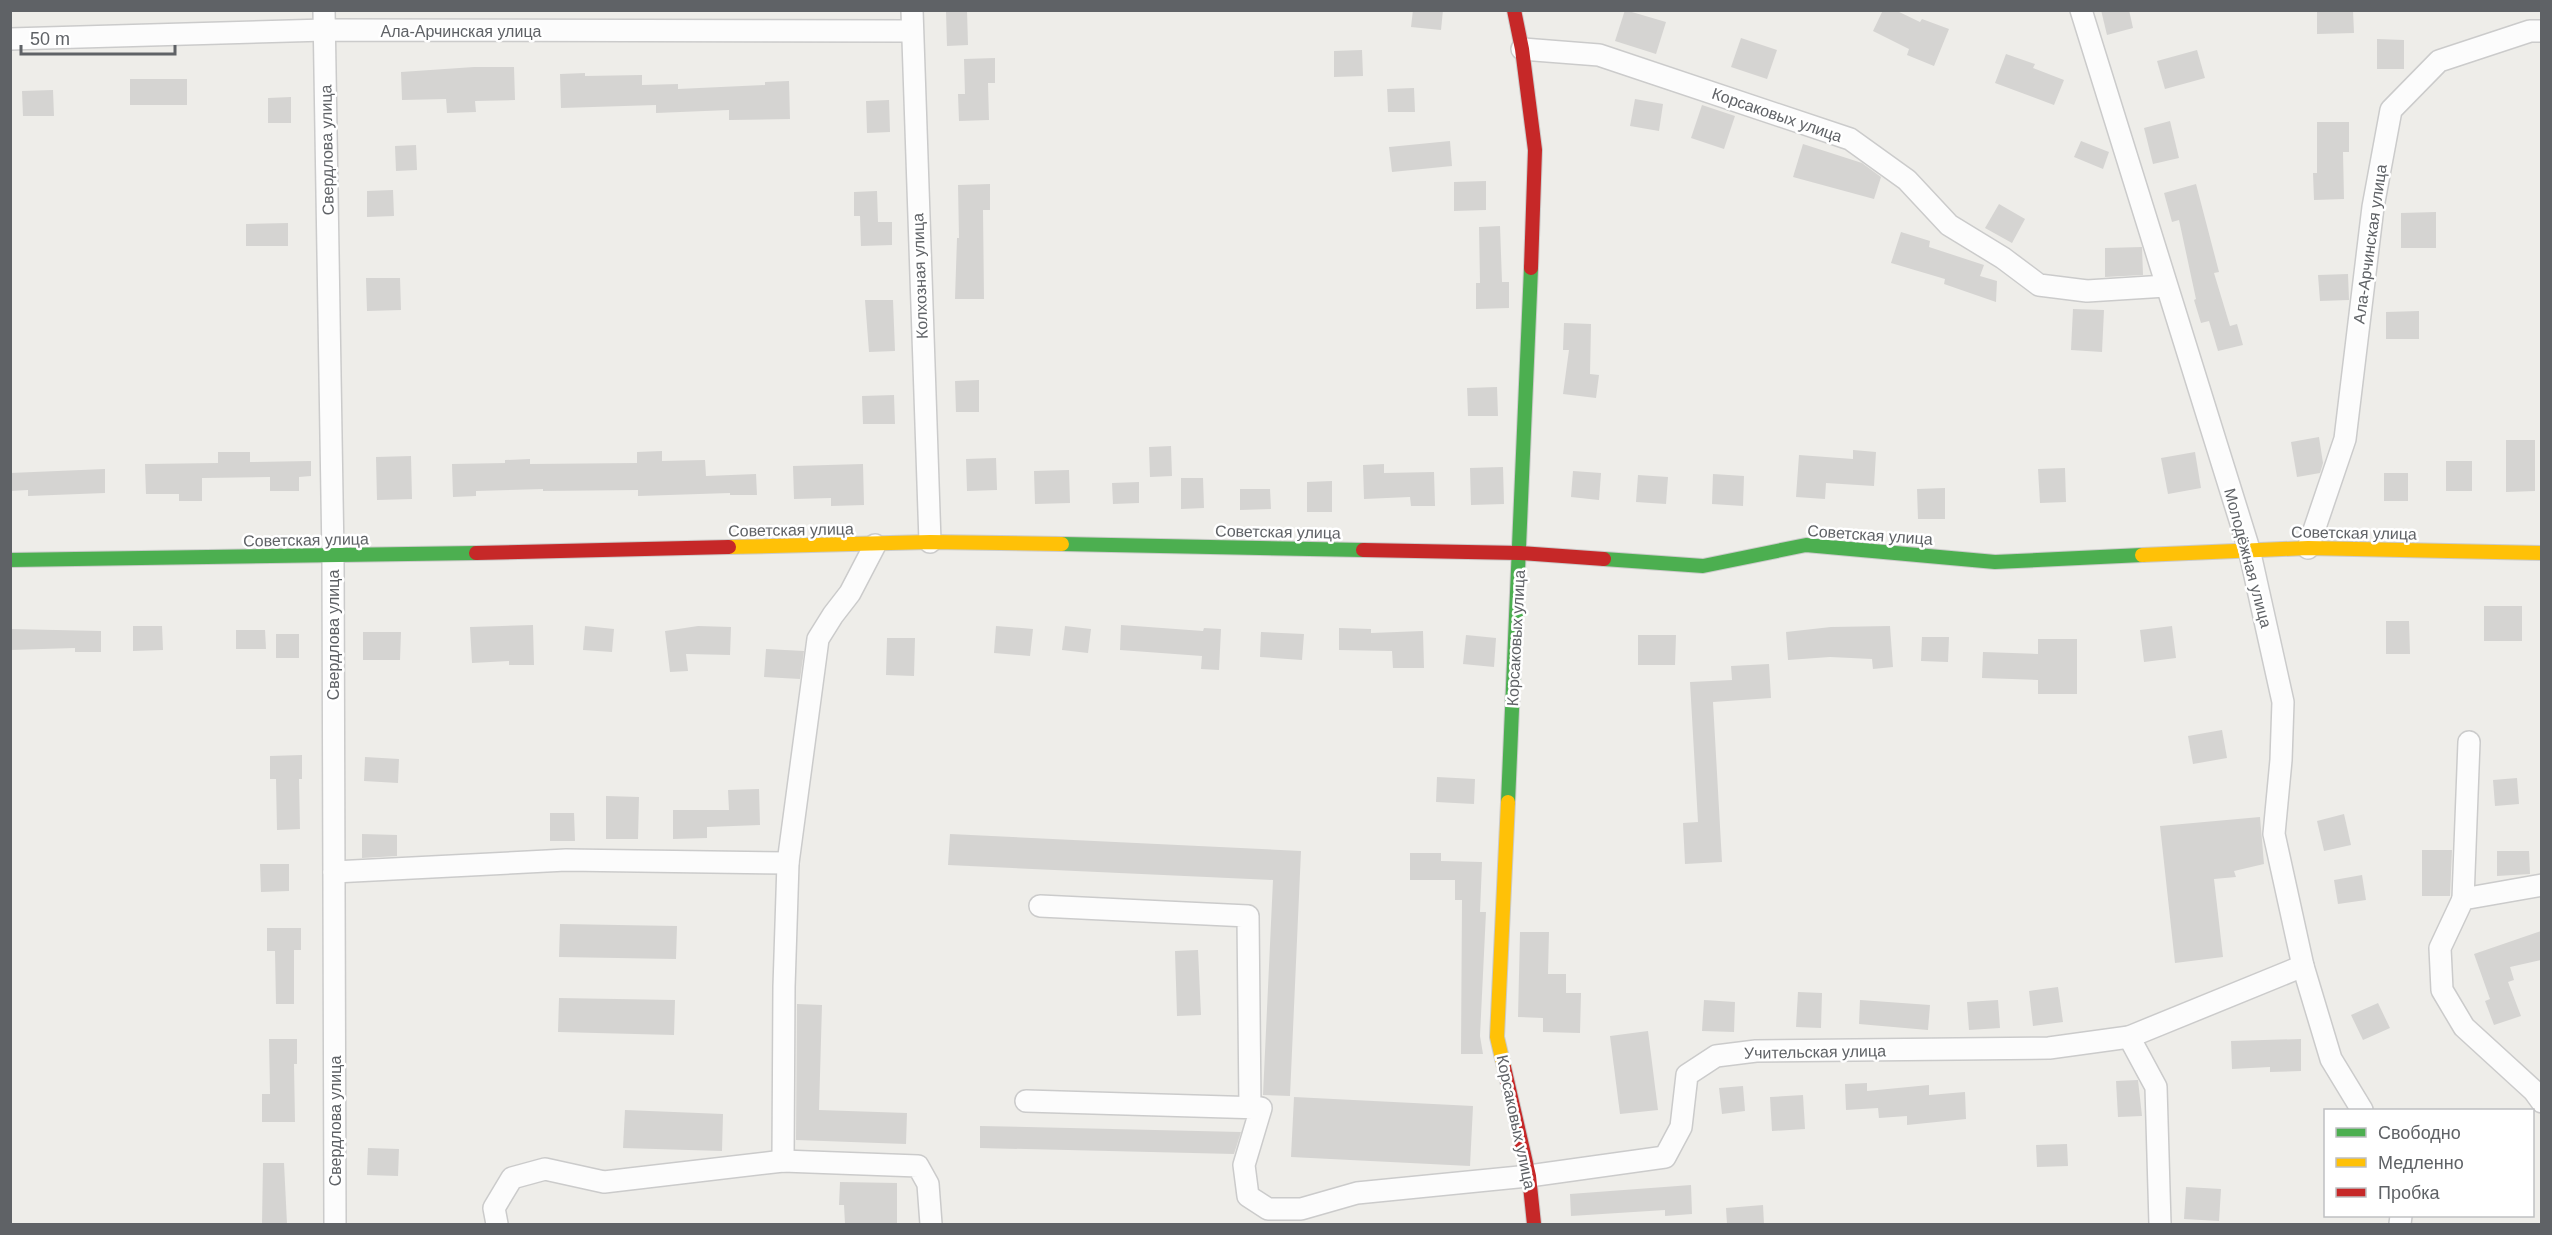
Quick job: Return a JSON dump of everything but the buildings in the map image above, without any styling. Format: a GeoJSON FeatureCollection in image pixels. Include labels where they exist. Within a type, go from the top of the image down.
{"type":"FeatureCollection","features":[{"type":"Feature","properties":{"kind":"street","name":"Корсаковых улица"},"geometry":{"type":"LineString","coordinates":[[1514,10],[1522,49],[1535,150],[1520,553],[1497,1037],[1529,1176],[1533,1224]]}},
{"type":"Feature","properties":{"kind":"street","name":"Молодёжная улица"},"geometry":{"type":"LineString","coordinates":[[2081,10],[2249,549],[2283,702],[2281,760],[2274,834],[2303,966],[2331,1059],[2361,1109]]}},
{"type":"Feature","properties":{"kind":"street","name":"Ала-Арчинская улица"},"geometry":{"type":"LineString","coordinates":[[10,39],[325,20],[911,21]]}},
{"type":"Feature","properties":{"kind":"street","name":"Свердлова улица"},"geometry":{"type":"LineString","coordinates":[[325,20],[333,557],[335,1224]]}},
{"type":"Feature","properties":{"kind":"street","name":"Колхозная улица"},"geometry":{"type":"LineString","coordinates":[[911,21],[930,542]]}},
{"type":"Feature","properties":{"kind":"street","name":"Ала-Арчинская улица"},"geometry":{"type":"LineString","coordinates":[[2308,548],[2345,439],[2373,207],[2391,110],[2439,61],[2534,24]]}},
{"type":"Feature","properties":{"kind":"street","name":"Корсаковых улица"},"geometry":{"type":"LineString","coordinates":[[1522,49],[1599,55],[1850,139],[1907,180],[1949,225],[2003,258],[2038,285],[2087,291],[2166,286]]}},
{"type":"Feature","properties":{"kind":"street","name":"Советская улица"},"geometry":{"type":"LineString","coordinates":[[10,560],[333,557],[930,542],[1520,553],[1703,566],[1806,545],[1995,562],[2308,548],[2541,553]]}},
{"type":"Feature","properties":{"kind":"street"},"geometry":{"type":"LineString","coordinates":[[783,1161],[788,863],[818,639],[832,615],[850,593],[875,545]]}},
{"type":"Feature","properties":{"kind":"street"},"geometry":{"type":"LineString","coordinates":[[2469,742],[2463,899],[2440,948],[2442,990],[2464,1027],[2534,1091],[2541,1102]]}},
{"type":"Feature","properties":{"kind":"street"},"geometry":{"type":"LineString","coordinates":[[334,873],[566,860],[788,863]]}},
{"type":"Feature","properties":{"kind":"street"},"geometry":{"type":"LineString","coordinates":[[2463,899],[2541,885]]}},
{"type":"Feature","properties":{"kind":"street"},"geometry":{"type":"LineString","coordinates":[[1026,1101],[1250,1107],[1248,916],[1040,906]]}},
{"type":"Feature","properties":{"kind":"street","name":"Учительская улица"},"geometry":{"type":"LineString","coordinates":[[1250,1107],[1261,1108],[1244,1165],[1248,1196],[1268,1209],[1301,1209],[1357,1193],[1529,1176],[1665,1157],[1681,1127],[1687,1076],[1716,1056],[1756,1051],[2049,1048],[2129,1037],[2303,966]]}},
{"type":"Feature","properties":{"kind":"street"},"geometry":{"type":"LineString","coordinates":[[2129,1037],[2156,1087],[2160,1224]]}},
{"type":"Feature","properties":{"kind":"street"},"geometry":{"type":"LineString","coordinates":[[497,1224],[494,1208],[512,1178],[545,1169],[604,1182],[783,1161],[918,1166],[928,1184],[931,1224]]}},
{"type":"Feature","properties":{"kind":"traffic: fast"},"geometry":{"type":"LineString","coordinates":[[1508,802],[1531,268]]}},
{"type":"Feature","properties":{"kind":"traffic: fast"},"geometry":{"type":"LineString","coordinates":[[1062,544],[1363,550]]}},
{"type":"Feature","properties":{"kind":"traffic: fast"},"geometry":{"type":"LineString","coordinates":[[1604,559],[1703,566],[1806,545],[1995,562],[2142,555]]}},
{"type":"Feature","properties":{"kind":"traffic: fast"},"geometry":{"type":"LineString","coordinates":[[10,560],[476,553]]}},
{"type":"Feature","properties":{"kind":"traffic: slow"},"geometry":{"type":"LineString","coordinates":[[729,547],[930,542],[1062,544]]}},
{"type":"Feature","properties":{"kind":"traffic: slow"},"geometry":{"type":"LineString","coordinates":[[2142,555],[2308,548],[2542,553]]}},
{"type":"Feature","properties":{"kind":"traffic: slow"},"geometry":{"type":"LineString","coordinates":[[1504,1067],[1497,1037],[1508,802]]}},
{"type":"Feature","properties":{"kind":"traffic: jam"},"geometry":{"type":"LineString","coordinates":[[1514,10],[1522,49],[1535,150],[1531,268]]}},
{"type":"Feature","properties":{"kind":"traffic: jam"},"geometry":{"type":"LineString","coordinates":[[476,553],[729,547]]}},
{"type":"Feature","properties":{"kind":"traffic: jam"},"geometry":{"type":"LineString","coordinates":[[1363,550],[1520,553],[1604,559]]}},
{"type":"Feature","properties":{"kind":"traffic: jam"},"geometry":{"type":"LineString","coordinates":[[1504,1067],[1529,1176],[1534,1224]]}}]}
